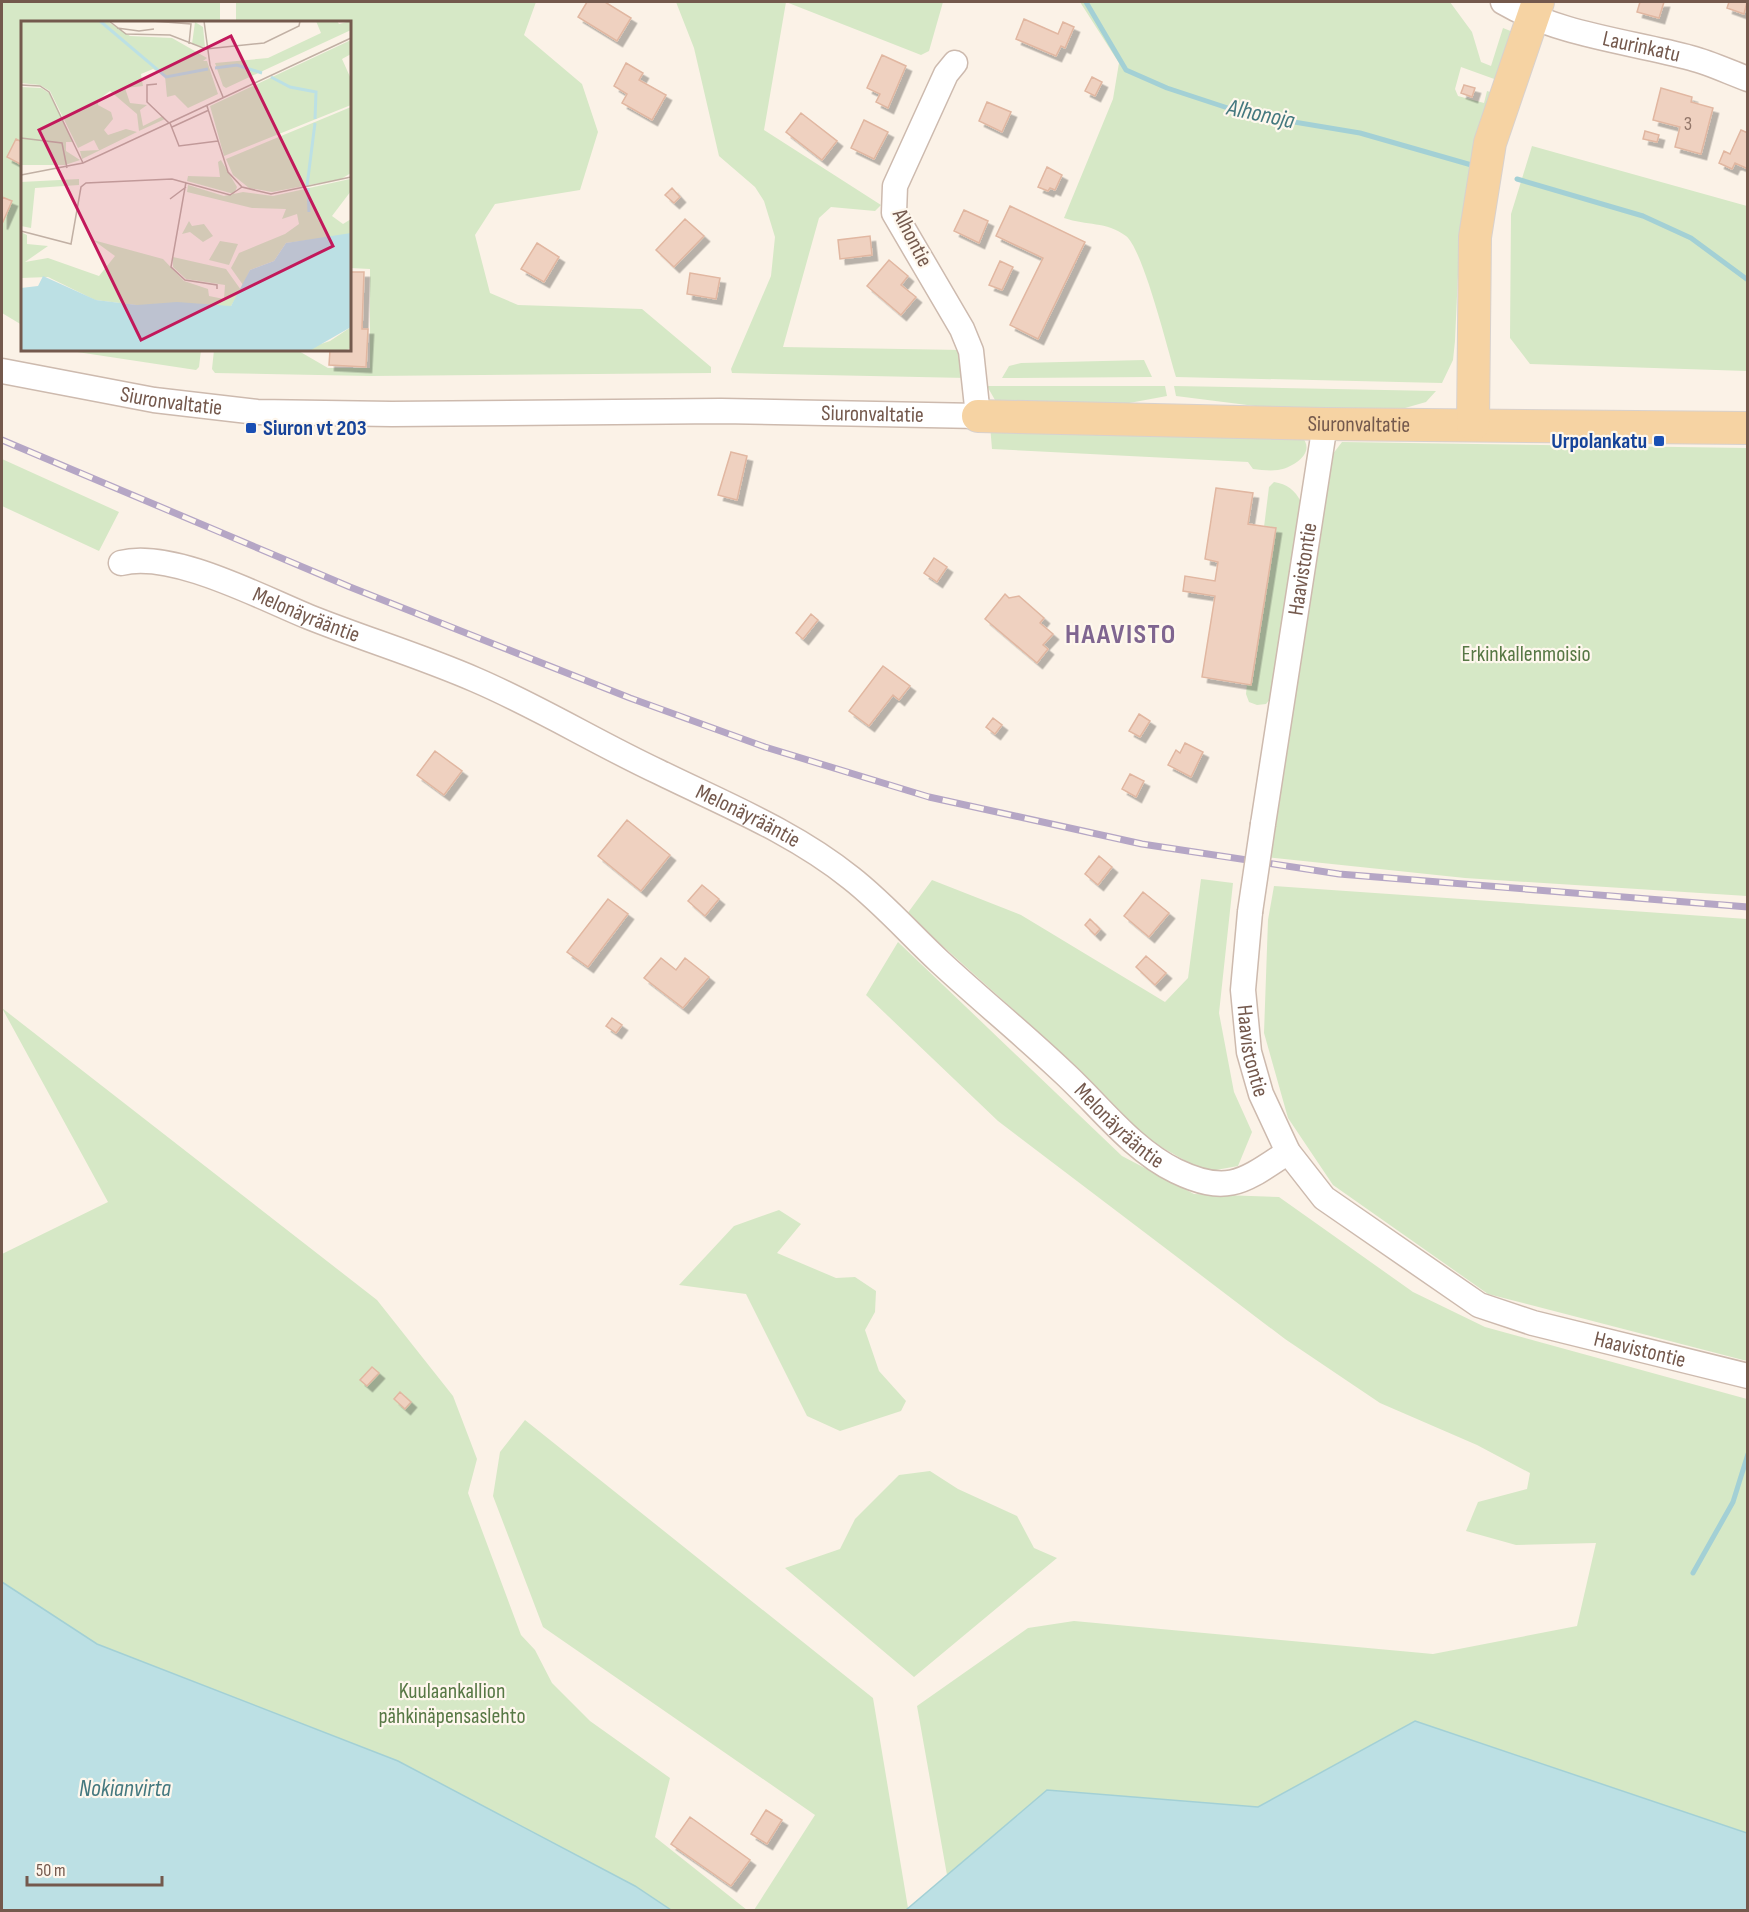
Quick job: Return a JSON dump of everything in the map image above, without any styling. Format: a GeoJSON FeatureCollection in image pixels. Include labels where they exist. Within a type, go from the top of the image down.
{"type":"FeatureCollection","features":[{"type":"Feature","properties":{"kind":"main road"},"geometry":{"type":"LineString","coordinates":[[1473,424],[1475,237],[1490,143],[1536,9]]}},
{"type":"Feature","properties":{"kind":"main road","name":"Siuronvaltatie"},"geometry":{"type":"LineString","coordinates":[[978,416],[1325,424],[1748,428]]}},
{"type":"Feature","properties":{"kind":"street","name":"Laurinkatu"},"geometry":{"type":"LineString","coordinates":[[1503,2],[1536,9],[1568,29],[1693,59],[1748,79]]}},
{"type":"Feature","properties":{"kind":"street","name":"Alhontie"},"geometry":{"type":"LineString","coordinates":[[955,63],[946,74],[895,186],[893,200],[894,213],[962,329],[971,351],[978,416]]}},
{"type":"Feature","properties":{"kind":"street","name":"Siuronvaltatie"},"geometry":{"type":"LineString","coordinates":[[2,371],[142,398],[257,412],[404,414],[721,411],[978,416]]}},
{"type":"Feature","properties":{"kind":"street","name":"Haavistontie"},"geometry":{"type":"LineString","coordinates":[[1325,424],[1250,912],[1243,990],[1249,1052],[1261,1094],[1288,1152],[1324,1198],[1479,1305],[1533,1323],[1748,1376]]}},
{"type":"Feature","properties":{"kind":"street","name":"Melonäyrääntie"},"geometry":{"type":"LineString","coordinates":[[121,563],[137,559],[156,561],[236,585],[309,617],[472,678],[541,709],[612,750],[798,841],[850,877],[1063,1071],[1143,1149],[1173,1170],[1200,1181],[1225,1185],[1246,1180],[1288,1152]]}},
{"type":"Feature","properties":{"kind":"green space"},"geometry":{"type":"Polygon","coordinates":[[[2,2],[220,2],[220,21],[21,21],[21,324],[2,313],[2,2]]]}},
{"type":"Feature","properties":{"kind":"green space"},"geometry":{"type":"Polygon","coordinates":[[[236,2],[536,2],[524,35],[582,84],[598,132],[580,190],[495,204],[475,235],[490,293],[518,305],[642,309],[711,367],[711,373],[370,376],[215,373],[212,369],[214,351],[299,351],[328,368],[370,368],[370,269],[351,268],[351,21],[236,21],[236,2]]]}},
{"type":"Feature","properties":{"kind":"green space"},"geometry":{"type":"Polygon","coordinates":[[[676,2],[786,2],[764,130],[881,205],[875,211],[831,207],[819,218],[783,347],[962,350],[967,378],[732,373],[731,369],[771,276],[775,237],[764,201],[755,187],[719,156],[694,48],[676,2]]]}},
{"type":"Feature","properties":{"kind":"green space"},"geometry":{"type":"Polygon","coordinates":[[[786,2],[943,2],[929,51],[921,55],[786,2]]]}},
{"type":"Feature","properties":{"kind":"green space"},"geometry":{"type":"Polygon","coordinates":[[[1080,2],[1450,2],[1472,32],[1481,62],[1491,66],[1503,28],[1513,32],[1497,80],[1461,67],[1455,89],[1458,96],[1484,103],[1487,91],[1493,93],[1460,229],[1453,360],[1442,383],[1176,377],[1147,279],[1133,245],[1119,231],[1064,218],[1113,99],[1119,63],[1080,2]]]}},
{"type":"Feature","properties":{"kind":"green space"},"geometry":{"type":"Polygon","coordinates":[[[1532,146],[1747,206],[1747,371],[1530,364],[1510,338],[1511,214],[1532,146]]]}},
{"type":"Feature","properties":{"kind":"green space"},"geometry":{"type":"Polygon","coordinates":[[[71,351],[201,351],[199,367],[196,370],[71,351]]]}},
{"type":"Feature","properties":{"kind":"green space"},"geometry":{"type":"Polygon","coordinates":[[[1144,360],[1152,377],[1002,378],[1009,366],[1021,363],[1144,360]]]}},
{"type":"Feature","properties":{"kind":"green space"},"geometry":{"type":"Polygon","coordinates":[[[987,386],[1165,386],[1167,396],[1113,406],[1005,405],[995,400],[987,386]]]}},
{"type":"Feature","properties":{"kind":"green space"},"geometry":{"type":"Polygon","coordinates":[[[1174,386],[1436,391],[1426,402],[1398,410],[1263,407],[1176,396],[1174,386]]]}},
{"type":"Feature","properties":{"kind":"green space"},"geometry":{"type":"Polygon","coordinates":[[[990,425],[1300,435],[1307,447],[1302,457],[1291,466],[1278,470],[1266,470],[1253,469],[1248,462],[992,449],[990,425]]]}},
{"type":"Feature","properties":{"kind":"green space","name":"Erkinkallenmoisio"},"geometry":{"type":"Polygon","coordinates":[[[1342,442],[1747,448],[1747,896],[1465,878],[1265,857],[1329,459],[1342,442]]]}},
{"type":"Feature","properties":{"kind":"green space"},"geometry":{"type":"Polygon","coordinates":[[[2,459],[119,512],[99,551],[2,506],[2,459]]]}},
{"type":"Feature","properties":{"kind":"green space"},"geometry":{"type":"Polygon","coordinates":[[[1274,482],[1290,488],[1301,502],[1271,698],[1266,704],[1257,705],[1249,702],[1246,694],[1247,684],[1252,684],[1276,529],[1264,527],[1269,487],[1274,482]]]}},
{"type":"Feature","properties":{"kind":"green space"},"geometry":{"type":"Polygon","coordinates":[[[1201,879],[1233,883],[1219,1013],[1234,1092],[1252,1132],[1238,1166],[1205,1172],[1149,1140],[1076,1066],[907,914],[932,880],[1021,915],[1165,1002],[1188,978],[1201,879]]]}},
{"type":"Feature","properties":{"kind":"green space"},"geometry":{"type":"Polygon","coordinates":[[[1274,886],[1747,919],[1747,1361],[1488,1294],[1333,1185],[1288,1118],[1264,1033],[1268,920],[1274,886]]]}},
{"type":"Feature","properties":{"kind":"green space"},"geometry":{"type":"Polygon","coordinates":[[[898,942],[1122,1156],[1194,1194],[1279,1197],[1413,1292],[1485,1327],[1747,1399],[1747,1833],[1415,1721],[1258,1807],[1047,1790],[947,1875],[917,1706],[1028,1628],[1074,1621],[1433,1654],[1577,1626],[1596,1543],[1516,1545],[1466,1531],[1478,1502],[1527,1489],[1530,1473],[1477,1445],[1380,1403],[1285,1339],[998,1121],[866,995],[898,942]]]}},
{"type":"Feature","properties":{"kind":"green space","name":"Kuulaankallion pähkinäpensaslehto"},"geometry":{"type":"Polygon","coordinates":[[[2,1008],[377,1300],[453,1396],[477,1459],[468,1493],[521,1635],[535,1650],[552,1683],[590,1721],[670,1778],[655,1837],[747,1910],[671,1910],[635,1886],[586,1860],[113,1659],[82,1635],[2,1582],[2,1254],[108,1202],[2,1008]]]}},
{"type":"Feature","properties":{"kind":"green space"},"geometry":{"type":"Polygon","coordinates":[[[779,1210],[801,1224],[777,1253],[836,1278],[855,1277],[876,1291],[875,1312],[865,1330],[879,1371],[906,1401],[901,1411],[840,1431],[807,1416],[746,1294],[679,1285],[734,1226],[779,1210]]]}},
{"type":"Feature","properties":{"kind":"green space"},"geometry":{"type":"Polygon","coordinates":[[[525,1420],[873,1698],[908,1908],[906,1910],[754,1910],[815,1815],[543,1627],[493,1496],[500,1452],[525,1420]]]}},
{"type":"Feature","properties":{"kind":"green space"},"geometry":{"type":"Polygon","coordinates":[[[930,1471],[958,1489],[1017,1516],[1034,1548],[1057,1558],[914,1677],[785,1568],[840,1549],[855,1519],[899,1475],[930,1471]]]}},
{"type":"Feature","properties":{"kind":"water","name":"Nokianvirta"},"geometry":{"type":"Polygon","coordinates":[[[2,1582],[97,1644],[398,1761],[635,1886],[671,1910],[2,1910],[2,1582]]]}},
{"type":"Feature","properties":{"kind":"water"},"geometry":{"type":"Polygon","coordinates":[[[1415,1721],[1747,1833],[1747,1910],[906,1910],[1047,1790],[1258,1807],[1415,1721]]]}},
{"type":"Feature","properties":{"kind":"building"},"geometry":{"type":"Polygon","coordinates":[[[587,2],[605,2],[631,18],[617,41],[578,17],[587,2]]]}},
{"type":"Feature","properties":{"kind":"building"},"geometry":{"type":"Polygon","coordinates":[[[1640,2],[1664,2],[1659,18],[1637,12],[1640,2]]]}},
{"type":"Feature","properties":{"kind":"building"},"geometry":{"type":"Polygon","coordinates":[[[1729,2],[1747,2],[1744,14],[1727,8],[1729,2]]]}},
{"type":"Feature","properties":{"kind":"building"},"geometry":{"type":"Polygon","coordinates":[[[1024,19],[1058,34],[1063,22],[1074,27],[1065,48],[1061,46],[1056,56],[1016,39],[1024,19]]]}},
{"type":"Feature","properties":{"kind":"building"},"geometry":{"type":"Polygon","coordinates":[[[882,55],[906,66],[888,108],[876,102],[880,94],[867,88],[882,55]]]}},
{"type":"Feature","properties":{"kind":"building"},"geometry":{"type":"Polygon","coordinates":[[[626,63],[643,73],[639,80],[666,95],[652,120],[622,103],[627,94],[614,86],[626,63]]]}},
{"type":"Feature","properties":{"kind":"building"},"geometry":{"type":"Polygon","coordinates":[[[1092,77],[1102,82],[1095,96],[1085,91],[1092,77]]]}},
{"type":"Feature","properties":{"kind":"building"},"geometry":{"type":"Polygon","coordinates":[[[1464,85],[1475,88],[1472,97],[1461,93],[1464,85]]]}},
{"type":"Feature","properties":{"kind":"building"},"geometry":{"type":"Polygon","coordinates":[[[1661,88],[1692,97],[1691,102],[1713,108],[1701,154],[1675,147],[1680,127],[1653,120],[1661,88]]]}},
{"type":"Feature","properties":{"kind":"building"},"geometry":{"type":"Polygon","coordinates":[[[987,102],[1011,112],[1002,132],[979,121],[987,102]]]}},
{"type":"Feature","properties":{"kind":"building"},"geometry":{"type":"Polygon","coordinates":[[[801,113],[837,141],[822,160],[786,132],[801,113]]]}},
{"type":"Feature","properties":{"kind":"building"},"geometry":{"type":"Polygon","coordinates":[[[864,120],[888,132],[874,159],[851,148],[864,120]]]}},
{"type":"Feature","properties":{"kind":"building"},"geometry":{"type":"Polygon","coordinates":[[[1741,130],[1748,133],[1748,169],[1735,163],[1732,169],[1719,163],[1724,151],[1730,154],[1741,130]]]}},
{"type":"Feature","properties":{"kind":"building"},"geometry":{"type":"Polygon","coordinates":[[[1645,131],[1659,135],[1657,142],[1643,139],[1645,131]]]}},
{"type":"Feature","properties":{"kind":"building"},"geometry":{"type":"Polygon","coordinates":[[[16,139],[21,142],[21,164],[7,157],[16,139]]]}},
{"type":"Feature","properties":{"kind":"building"},"geometry":{"type":"Polygon","coordinates":[[[1047,167],[1062,175],[1055,190],[1050,188],[1048,191],[1038,187],[1047,167]]]}},
{"type":"Feature","properties":{"kind":"building"},"geometry":{"type":"Polygon","coordinates":[[[672,188],[680,197],[674,203],[665,195],[672,188]]]}},
{"type":"Feature","properties":{"kind":"building"},"geometry":{"type":"Polygon","coordinates":[[[2,197],[12,201],[2,224],[2,197]]]}},
{"type":"Feature","properties":{"kind":"building"},"geometry":{"type":"Polygon","coordinates":[[[1010,206],[1085,242],[1038,339],[1010,325],[1043,258],[996,236],[1010,206]]]}},
{"type":"Feature","properties":{"kind":"building"},"geometry":{"type":"Polygon","coordinates":[[[964,210],[988,221],[979,243],[954,231],[964,210]]]}},
{"type":"Feature","properties":{"kind":"building"},"geometry":{"type":"Polygon","coordinates":[[[685,219],[704,236],[674,267],[656,250],[685,219]]]}},
{"type":"Feature","properties":{"kind":"building"},"geometry":{"type":"Polygon","coordinates":[[[870,236],[872,255],[840,259],[838,240],[870,236]]]}},
{"type":"Feature","properties":{"kind":"building"},"geometry":{"type":"Polygon","coordinates":[[[537,243],[559,257],[544,282],[521,269],[537,243]]]}},
{"type":"Feature","properties":{"kind":"building"},"geometry":{"type":"Polygon","coordinates":[[[889,260],[908,276],[901,285],[916,297],[901,315],[867,286],[889,260]]]}},
{"type":"Feature","properties":{"kind":"building"},"geometry":{"type":"Polygon","coordinates":[[[1000,261],[1013,267],[1002,290],[989,285],[1000,261]]]}},
{"type":"Feature","properties":{"kind":"building"},"geometry":{"type":"Polygon","coordinates":[[[351,272],[364,272],[362,329],[368,329],[366,367],[329,365],[330,351],[351,351],[351,272]]]}},
{"type":"Feature","properties":{"kind":"building"},"geometry":{"type":"Polygon","coordinates":[[[690,273],[720,278],[716,299],[687,294],[690,273]]]}},
{"type":"Feature","properties":{"kind":"building"},"geometry":{"type":"Polygon","coordinates":[[[731,452],[747,456],[737,500],[718,495],[731,452]]]}},
{"type":"Feature","properties":{"kind":"building"},"geometry":{"type":"Polygon","coordinates":[[[1216,488],[1253,493],[1248,524],[1276,528],[1251,685],[1202,677],[1215,596],[1183,591],[1185,576],[1215,581],[1218,562],[1205,559],[1216,488]]]}},
{"type":"Feature","properties":{"kind":"building"},"geometry":{"type":"Polygon","coordinates":[[[934,558],[947,567],[937,582],[924,573],[934,558]]]}},
{"type":"Feature","properties":{"kind":"building"},"geometry":{"type":"Polygon","coordinates":[[[1005,594],[1009,598],[1019,596],[1044,618],[1040,623],[1053,634],[1043,645],[1048,649],[1037,663],[985,619],[1005,594]]]}},
{"type":"Feature","properties":{"kind":"building"},"geometry":{"type":"Polygon","coordinates":[[[811,614],[818,620],[803,639],[796,633],[811,614]]]}},
{"type":"Feature","properties":{"kind":"building"},"geometry":{"type":"Polygon","coordinates":[[[883,666],[910,686],[899,700],[893,695],[869,726],[849,711],[883,666]]]}},
{"type":"Feature","properties":{"kind":"building"},"geometry":{"type":"Polygon","coordinates":[[[1139,714],[1150,721],[1140,737],[1129,731],[1139,714]]]}},
{"type":"Feature","properties":{"kind":"building"},"geometry":{"type":"Polygon","coordinates":[[[993,718],[1002,725],[995,734],[986,727],[993,718]]]}},
{"type":"Feature","properties":{"kind":"building"},"geometry":{"type":"Polygon","coordinates":[[[1185,743],[1203,752],[1191,777],[1168,765],[1176,750],[1180,753],[1185,743]]]}},
{"type":"Feature","properties":{"kind":"building"},"geometry":{"type":"Polygon","coordinates":[[[435,751],[462,771],[444,795],[417,775],[435,751]]]}},
{"type":"Feature","properties":{"kind":"building"},"geometry":{"type":"Polygon","coordinates":[[[1130,774],[1144,781],[1136,797],[1122,789],[1130,774]]]}},
{"type":"Feature","properties":{"kind":"building"},"geometry":{"type":"Polygon","coordinates":[[[627,820],[670,855],[641,891],[598,856],[627,820]]]}},
{"type":"Feature","properties":{"kind":"building"},"geometry":{"type":"Polygon","coordinates":[[[1099,856],[1112,867],[1098,885],[1085,874],[1099,856]]]}},
{"type":"Feature","properties":{"kind":"building"},"geometry":{"type":"Polygon","coordinates":[[[702,885],[719,899],[705,916],[688,901],[702,885]]]}},
{"type":"Feature","properties":{"kind":"building"},"geometry":{"type":"Polygon","coordinates":[[[1143,892],[1169,913],[1149,937],[1124,916],[1143,892]]]}},
{"type":"Feature","properties":{"kind":"building"},"geometry":{"type":"Polygon","coordinates":[[[608,899],[628,914],[588,967],[567,952],[608,899]]]}},
{"type":"Feature","properties":{"kind":"building"},"geometry":{"type":"Polygon","coordinates":[[[1090,919],[1100,929],[1095,935],[1085,925],[1090,919]]]}},
{"type":"Feature","properties":{"kind":"building"},"geometry":{"type":"Polygon","coordinates":[[[1146,956],[1166,973],[1155,985],[1136,967],[1146,956]]]}},
{"type":"Feature","properties":{"kind":"building"},"geometry":{"type":"Polygon","coordinates":[[[661,958],[676,970],[685,958],[709,977],[683,1008],[644,978],[661,958]]]}},
{"type":"Feature","properties":{"kind":"building"},"geometry":{"type":"Polygon","coordinates":[[[612,1018],[622,1025],[616,1033],[606,1026],[612,1018]]]}},
{"type":"Feature","properties":{"kind":"building"},"geometry":{"type":"Polygon","coordinates":[[[372,1367],[379,1373],[367,1386],[360,1380],[372,1367]]]}},
{"type":"Feature","properties":{"kind":"building"},"geometry":{"type":"Polygon","coordinates":[[[400,1392],[411,1402],[405,1409],[394,1399],[400,1392]]]}},
{"type":"Feature","properties":{"kind":"building"},"geometry":{"type":"Polygon","coordinates":[[[766,1810],[782,1820],[767,1844],[751,1834],[766,1810]]]}},
{"type":"Feature","properties":{"kind":"building"},"geometry":{"type":"Polygon","coordinates":[[[690,1817],[750,1860],[731,1886],[671,1844],[690,1817]]]}},
{"type":"Feature","properties":{"kind":"waterway","name":"Alhonoja"},"geometry":{"type":"LineString","coordinates":[[1086,2],[1126,70],[1167,88],[1246,114],[1360,133],[1475,166]]}},
{"type":"Feature","properties":{"kind":"waterway","name":"Alhonoja"},"geometry":{"type":"LineString","coordinates":[[1517,179],[1643,216],[1691,238],[1748,280]]}},
{"type":"Feature","properties":{"kind":"waterway","name":"Alhonoja"},"geometry":{"type":"LineString","coordinates":[[1693,1573],[1733,1502],[1748,1454]]}},
{"type":"Feature","properties":{"kind":"railway"},"geometry":{"type":"LineString","coordinates":[[2,440],[350,587],[630,698],[765,747],[929,797],[1142,844],[1339,874],[1748,907]]}},
{"type":"Feature","properties":{"kind":"place","name":"Siuron vt 203"},"geometry":{"type":"Point","coordinates":[251,428]}},
{"type":"Feature","properties":{"kind":"place","name":"Urpolankatu"},"geometry":{"type":"Point","coordinates":[1659,441]}},
{"type":"Feature","properties":{"kind":"district","name":"HAAVISTO"},"geometry":{"type":"Point","coordinates":[1121,634]}}]}
